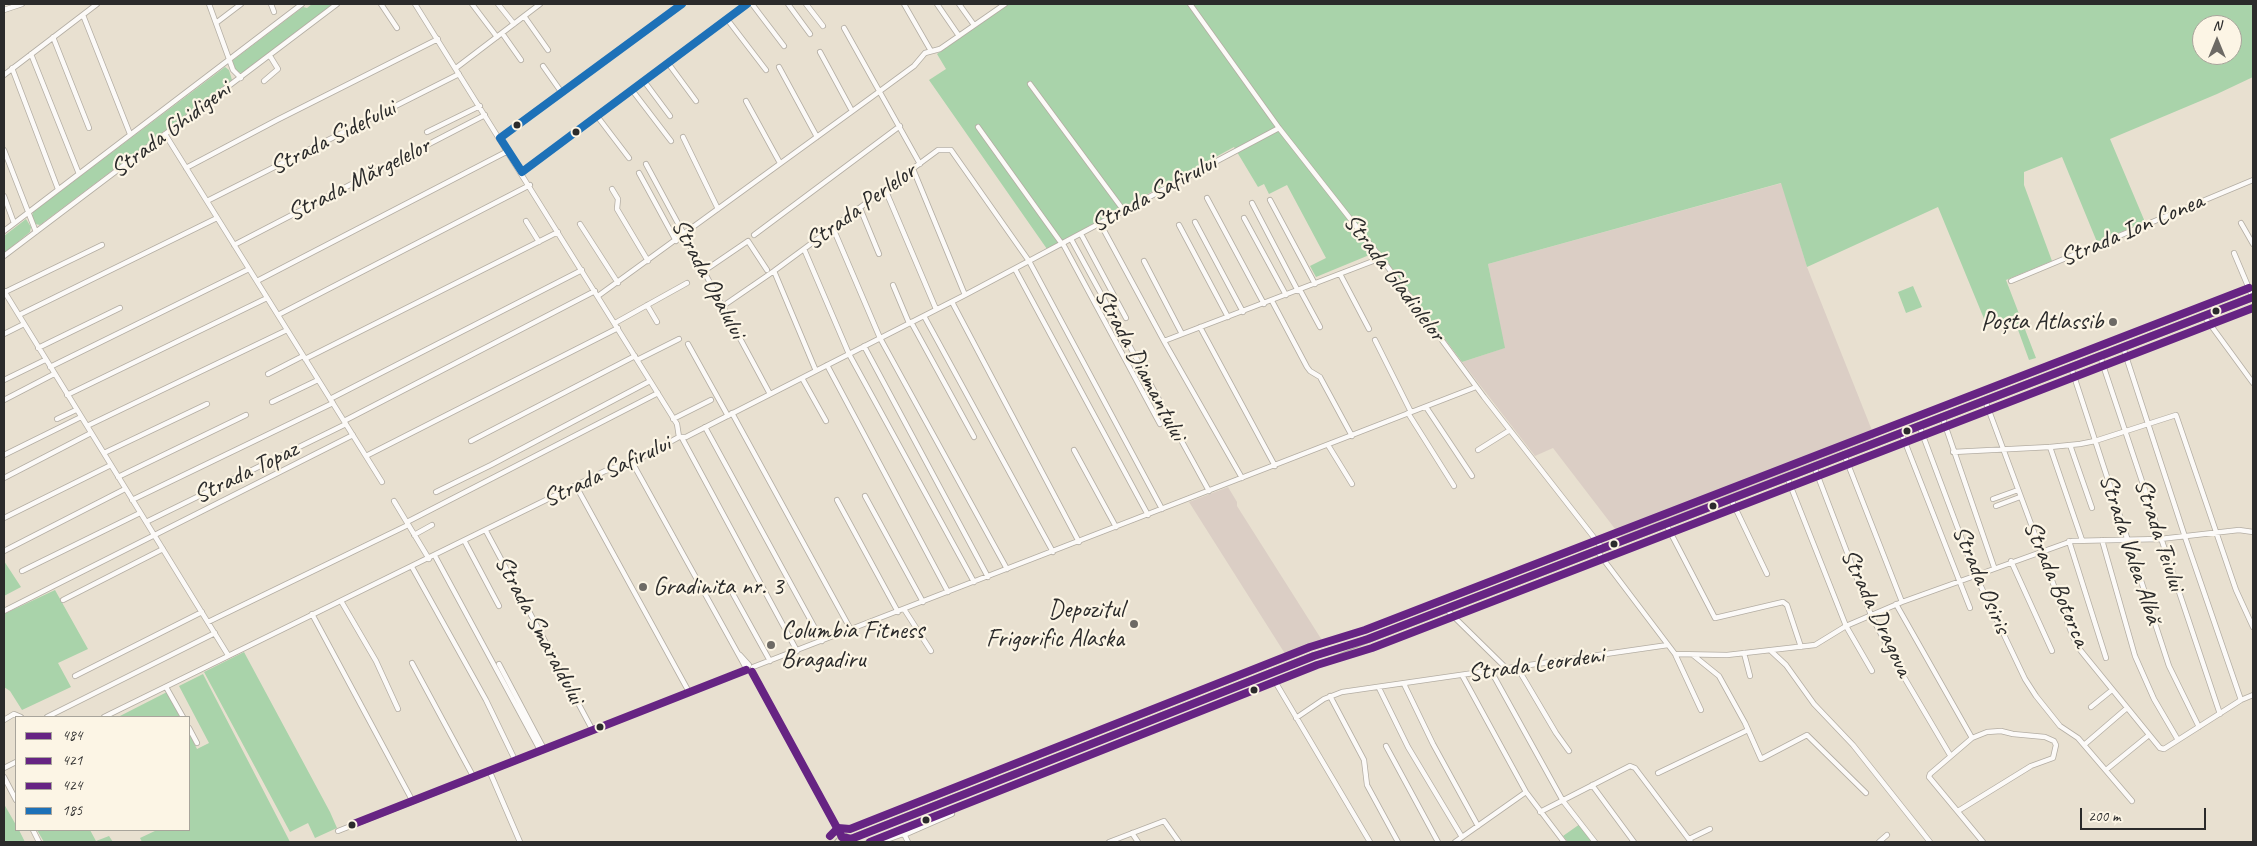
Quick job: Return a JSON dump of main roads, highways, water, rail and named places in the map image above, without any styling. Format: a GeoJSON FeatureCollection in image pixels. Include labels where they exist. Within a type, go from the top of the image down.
{"type":"FeatureCollection","features":[{"type":"Feature","properties":{"kind":"main road"},"geometry":{"type":"LineString","coordinates":[[852,841],[947,806],[1358,643],[2253,297]]}},
{"type":"Feature","properties":{"kind":"main road"},"geometry":{"type":"LineString","coordinates":[[852,841],[1314,656],[1358,643]]}},
{"type":"Feature","properties":{"kind":"main road"},"geometry":{"type":"LineString","coordinates":[[871,842],[880,832]]}},
{"type":"Feature","properties":{"kind":"main road"},"geometry":{"type":"LineString","coordinates":[[840,840],[846,836],[852,841]]}},
{"type":"Feature","properties":{"kind":"place","name":"Poșta Atlassib"},"geometry":{"type":"Point","coordinates":[2113,322]}},
{"type":"Feature","properties":{"kind":"place","name":"Gradinita nr. 3"},"geometry":{"type":"Point","coordinates":[643,587]}},
{"type":"Feature","properties":{"kind":"place","name":"Depozitul Frigorific Alaska"},"geometry":{"type":"Point","coordinates":[1134,624]}},
{"type":"Feature","properties":{"kind":"place","name":"Columbia Fitness Bragadiru"},"geometry":{"type":"Point","coordinates":[771,645]}}]}
